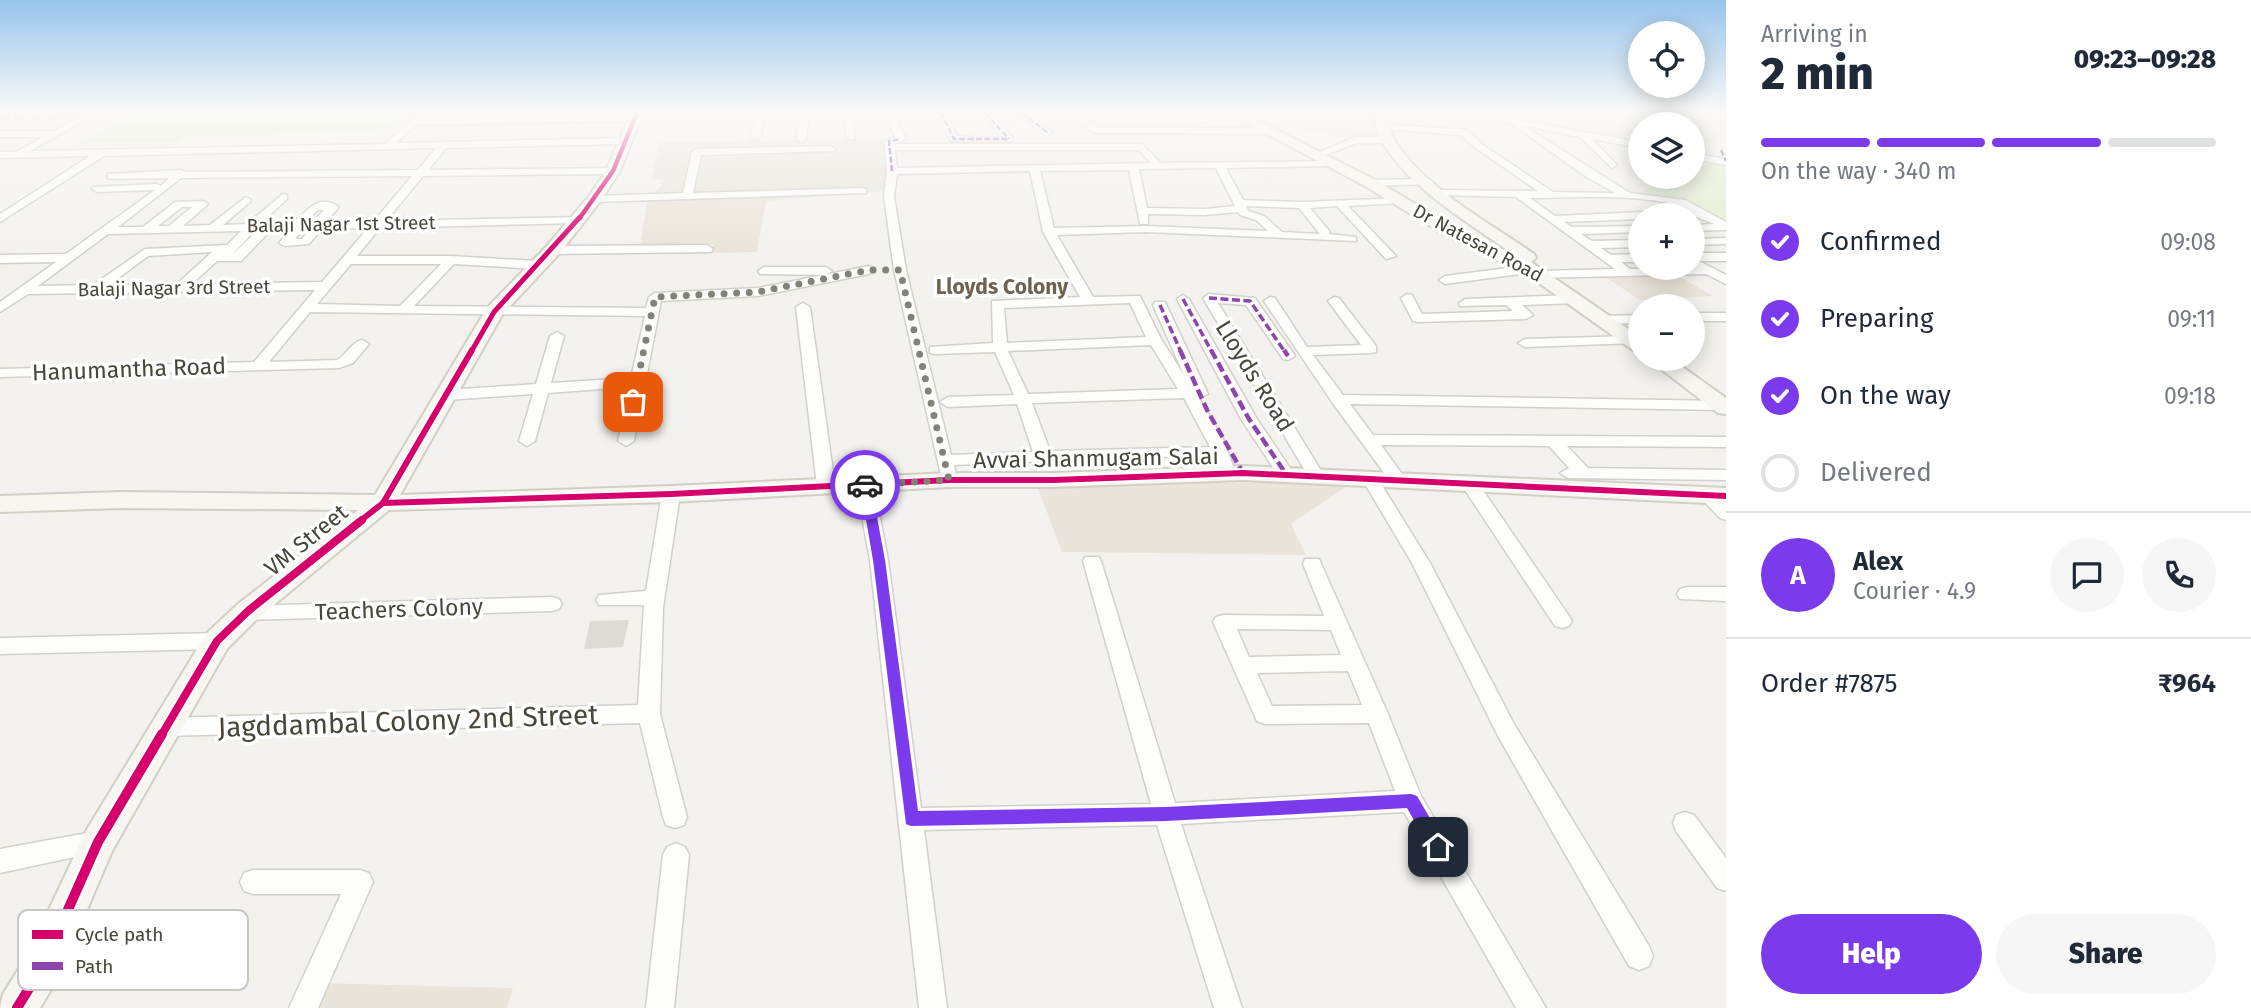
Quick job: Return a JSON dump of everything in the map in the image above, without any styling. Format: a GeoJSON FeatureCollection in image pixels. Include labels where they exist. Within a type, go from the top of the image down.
{"type":"FeatureCollection","features":[{"type":"Feature","properties":{"kind":"street"},"geometry":{"type":"LineString","coordinates":[[0,219],[91,160]]}},
{"type":"Feature","properties":{"kind":"street"},"geometry":{"type":"LineString","coordinates":[[0,308],[166,187],[199,160]]}},
{"type":"Feature","properties":{"kind":"street"},"geometry":{"type":"LineString","coordinates":[[258,366],[431,160]]}},
{"type":"Feature","properties":{"kind":"street","name":"VM Street"},"geometry":{"type":"LineString","coordinates":[[68,910],[98,842],[217,641],[246,612],[383,503],[494,312],[554,250],[596,199],[617,160]]}},
{"type":"Feature","properties":{"kind":"street"},"geometry":{"type":"LineString","coordinates":[[687,197],[695,160]]}},
{"type":"Feature","properties":{"kind":"street"},"geometry":{"type":"LineString","coordinates":[[626,441],[655,297],[758,292],[884,270],[900,258],[889,197],[891,160]]}},
{"type":"Feature","properties":{"kind":"street"},"geometry":{"type":"LineString","coordinates":[[905,160],[1030,169],[1220,166],[1309,160]]}},
{"type":"Feature","properties":{"kind":"street"},"geometry":{"type":"LineString","coordinates":[[1020,160],[1030,169],[1049,232],[1089,301]]}},
{"type":"Feature","properties":{"kind":"street"},"geometry":{"type":"LineString","coordinates":[[1152,160],[1158,167]]}},
{"type":"Feature","properties":{"kind":"street","name":"Dr Natesan Road"},"geometry":{"type":"LineString","coordinates":[[1326,160],[1466,240],[1536,272],[1628,337]]}},
{"type":"Feature","properties":{"kind":"street"},"geometry":{"type":"LineString","coordinates":[[1403,160],[1441,193],[1528,258],[1536,272]]}},
{"type":"Feature","properties":{"kind":"street"},"geometry":{"type":"LineString","coordinates":[[1499,160],[1549,194]]}},
{"type":"Feature","properties":{"kind":"street"},"geometry":{"type":"LineString","coordinates":[[1568,160],[1628,195]]}},
{"type":"Feature","properties":{"kind":"street"},"geometry":{"type":"LineString","coordinates":[[1607,160],[1612,165]]}},
{"type":"Feature","properties":{"kind":"street"},"geometry":{"type":"LineString","coordinates":[[1220,166],[1244,213],[1261,218],[1279,236]]}},
{"type":"Feature","properties":{"kind":"street"},"geometry":{"type":"LineString","coordinates":[[1133,167],[1146,229]]}},
{"type":"Feature","properties":{"kind":"street"},"geometry":{"type":"LineString","coordinates":[[112,176],[613,170]]}},
{"type":"Feature","properties":{"kind":"street"},"geometry":{"type":"LineString","coordinates":[[268,226],[237,258],[221,259],[282,195],[306,174]]}},
{"type":"Feature","properties":{"kind":"street"},"geometry":{"type":"LineString","coordinates":[[1370,183],[1428,182]]}},
{"type":"Feature","properties":{"kind":"street"},"geometry":{"type":"LineString","coordinates":[[97,189],[166,187]]}},
{"type":"Feature","properties":{"kind":"street"},"geometry":{"type":"LineString","coordinates":[[596,199],[862,191]]}},
{"type":"Feature","properties":{"kind":"street"},"geometry":{"type":"LineString","coordinates":[[1441,193],[1628,195],[1678,203]]}},
{"type":"Feature","properties":{"kind":"street"},"geometry":{"type":"LineString","coordinates":[[1518,194],[1628,272]]}},
{"type":"Feature","properties":{"kind":"street"},"geometry":{"type":"LineString","coordinates":[[149,199],[188,198]]}},
{"type":"Feature","properties":{"kind":"street"},"geometry":{"type":"LineString","coordinates":[[213,228],[246,200]]}},
{"type":"Feature","properties":{"kind":"street"},"geometry":{"type":"LineString","coordinates":[[1142,211],[1219,212],[1240,205],[1341,205],[1399,200]]}},
{"type":"Feature","properties":{"kind":"street"},"geometry":{"type":"LineString","coordinates":[[146,230],[179,204],[203,204],[172,229]]}},
{"type":"Feature","properties":{"kind":"street"},"geometry":{"type":"LineString","coordinates":[[1531,204],[1628,205]]}},
{"type":"Feature","properties":{"kind":"street"},"geometry":{"type":"LineString","coordinates":[[0,205],[24,205]]}},
{"type":"Feature","properties":{"kind":"street"},"geometry":{"type":"LineString","coordinates":[[1302,205],[1324,232]]}},
{"type":"Feature","properties":{"kind":"street"},"geometry":{"type":"LineString","coordinates":[[1341,205],[1390,256]]}},
{"type":"Feature","properties":{"kind":"street"},"geometry":{"type":"LineString","coordinates":[[1603,205],[1628,220]]}},
{"type":"Feature","properties":{"kind":"street"},"geometry":{"type":"LineString","coordinates":[[296,225],[314,206],[334,207],[304,242],[285,243],[296,225],[309,207]]}},
{"type":"Feature","properties":{"kind":"street"},"geometry":{"type":"LineString","coordinates":[[1554,219],[1628,216]]}},
{"type":"Feature","properties":{"kind":"street"},"geometry":{"type":"LineString","coordinates":[[1705,216],[1726,226]]}},
{"type":"Feature","properties":{"kind":"street","name":"Balaji Nagar 1st Street"},"geometry":{"type":"LineString","coordinates":[[105,231],[577,220]]}},
{"type":"Feature","properties":{"kind":"street"},"geometry":{"type":"LineString","coordinates":[[310,242],[321,224]]}},
{"type":"Feature","properties":{"kind":"street"},"geometry":{"type":"LineString","coordinates":[[1705,227],[1726,226]]}},
{"type":"Feature","properties":{"kind":"street"},"geometry":{"type":"LineString","coordinates":[[1568,231],[1628,228]]}},
{"type":"Feature","properties":{"kind":"street"},"geometry":{"type":"LineString","coordinates":[[1049,232],[1146,229],[1352,239]]}},
{"type":"Feature","properties":{"kind":"street"},"geometry":{"type":"LineString","coordinates":[[1705,242],[1726,241]]}},
{"type":"Feature","properties":{"kind":"street"},"geometry":{"type":"LineString","coordinates":[[1587,245],[1628,243]]}},
{"type":"Feature","properties":{"kind":"street"},"geometry":{"type":"LineString","coordinates":[[96,289],[145,253],[224,248],[180,288]]}},
{"type":"Feature","properties":{"kind":"street"},"geometry":{"type":"LineString","coordinates":[[554,250],[707,249]]}},
{"type":"Feature","properties":{"kind":"street"},"geometry":{"type":"LineString","coordinates":[[1705,258],[1726,257]]}},
{"type":"Feature","properties":{"kind":"street"},"geometry":{"type":"LineString","coordinates":[[0,259],[67,258]]}},
{"type":"Feature","properties":{"kind":"street"},"geometry":{"type":"LineString","coordinates":[[1608,259],[1628,258]]}},
{"type":"Feature","properties":{"kind":"street"},"geometry":{"type":"LineString","coordinates":[[346,260],[451,260],[538,265]]}},
{"type":"Feature","properties":{"kind":"street"},"geometry":{"type":"LineString","coordinates":[[404,309],[451,260]]}},
{"type":"Feature","properties":{"kind":"street"},"geometry":{"type":"LineString","coordinates":[[1705,268],[1726,281]]}},
{"type":"Feature","properties":{"kind":"street"},"geometry":{"type":"LineString","coordinates":[[764,271],[884,270]]}},
{"type":"Feature","properties":{"kind":"street"},"geometry":{"type":"LineString","coordinates":[[884,270],[947,470],[1043,456],[1208,451]]}},
{"type":"Feature","properties":{"kind":"street"},"geometry":{"type":"LineString","coordinates":[[1705,271],[1726,272]]}},
{"type":"Feature","properties":{"kind":"street"},"geometry":{"type":"LineString","coordinates":[[1445,280],[1536,272],[1628,272]]}},
{"type":"Feature","properties":{"kind":"street","name":"Balaji Nagar 3rd Street"},"geometry":{"type":"LineString","coordinates":[[24,290],[325,286]]}},
{"type":"Feature","properties":{"kind":"street","name":"Lloyds Road"},"geometry":{"type":"LineString","coordinates":[[1295,353],[1250,301],[1209,298],[1315,474]]}},
{"type":"Feature","properties":{"kind":"street"},"geometry":{"type":"LineString","coordinates":[[1043,456],[1023,400],[1000,348],[997,304],[1135,299],[1155,341],[1190,393],[1235,473]]}},
{"type":"Feature","properties":{"kind":"street"},"geometry":{"type":"LineString","coordinates":[[1183,299],[1249,419],[1286,474]]}},
{"type":"Feature","properties":{"kind":"street"},"geometry":{"type":"LineString","coordinates":[[1407,299],[1418,318],[1526,315],[1510,302]]}},
{"type":"Feature","properties":{"kind":"street"},"geometry":{"type":"LineString","coordinates":[[1465,303],[1576,299]]}},
{"type":"Feature","properties":{"kind":"street"},"geometry":{"type":"LineString","coordinates":[[1270,300],[1295,353],[1337,399],[1399,481]]}},
{"type":"Feature","properties":{"kind":"street"},"geometry":{"type":"LineString","coordinates":[[1295,353],[1371,349],[1334,301]]}},
{"type":"Feature","properties":{"kind":"street"},"geometry":{"type":"LineString","coordinates":[[1160,305],[1235,473]]}},
{"type":"Feature","properties":{"kind":"street"},"geometry":{"type":"LineString","coordinates":[[803,307],[825,486]]}},
{"type":"Feature","properties":{"kind":"street"},"geometry":{"type":"LineString","coordinates":[[307,308],[650,312]]}},
{"type":"Feature","properties":{"kind":"street"},"geometry":{"type":"LineString","coordinates":[[1705,317],[1726,317]]}},
{"type":"Feature","properties":{"kind":"street"},"geometry":{"type":"LineString","coordinates":[[1604,320],[1628,319]]}},
{"type":"Feature","properties":{"kind":"street"},"geometry":{"type":"LineString","coordinates":[[527,441],[557,336]]}},
{"type":"Feature","properties":{"kind":"street"},"geometry":{"type":"LineString","coordinates":[[935,350],[1155,341]]}},
{"type":"Feature","properties":{"kind":"street"},"geometry":{"type":"LineString","coordinates":[[1525,342],[1628,343]]}},
{"type":"Feature","properties":{"kind":"street","name":"Hanumantha Road"},"geometry":{"type":"LineString","coordinates":[[0,373],[339,364],[348,360],[362,344]]}},
{"type":"Feature","properties":{"kind":"street"},"geometry":{"type":"LineString","coordinates":[[1675,371],[1724,406]]}},
{"type":"Feature","properties":{"kind":"street"},"geometry":{"type":"LineString","coordinates":[[447,395],[637,382]]}},
{"type":"Feature","properties":{"kind":"street"},"geometry":{"type":"LineString","coordinates":[[948,402],[1190,393]]}},
{"type":"Feature","properties":{"kind":"street"},"geometry":{"type":"LineString","coordinates":[[1337,399],[1724,406]]}},
{"type":"Feature","properties":{"kind":"street"},"geometry":{"type":"LineString","coordinates":[[1370,440],[1726,442]]}},
{"type":"Feature","properties":{"kind":"street"},"geometry":{"type":"LineString","coordinates":[[1553,442],[1575,473],[1726,475]]}},
{"type":"Feature","properties":{"kind":"street","name":"Avvai Shanmugam Salai"},"geometry":{"type":"LineString","coordinates":[[0,504],[121,500],[383,503],[671,494],[865,485],[947,470],[1054,480],[1235,473],[1315,474],[1399,481],[1717,496]]}},
{"type":"Feature","properties":{"kind":"street"},"geometry":{"type":"LineString","coordinates":[[1370,479],[1421,563],[1506,730],[1639,956]]}},
{"type":"Feature","properties":{"kind":"street"},"geometry":{"type":"LineString","coordinates":[[1470,484],[1562,621]]}},
{"type":"Feature","properties":{"kind":"street"},"geometry":{"type":"LineString","coordinates":[[865,485],[879,560],[933,1008]]}},
{"type":"Feature","properties":{"kind":"street"},"geometry":{"type":"LineString","coordinates":[[671,494],[654,598],[649,714],[675,817]]}},
{"type":"Feature","properties":{"kind":"street"},"geometry":{"type":"LineString","coordinates":[[1717,496],[1726,514]]}},
{"type":"Feature","properties":{"kind":"street"},"geometry":{"type":"LineString","coordinates":[[1092,561],[1166,814],[1228,1008]]}},
{"type":"Feature","properties":{"kind":"street"},"geometry":{"type":"LineString","coordinates":[[1312,564],[1377,714],[1411,801],[1532,1008]]}},
{"type":"Feature","properties":{"kind":"street"},"geometry":{"type":"LineString","coordinates":[[1687,594],[1726,594]]}},
{"type":"Feature","properties":{"kind":"street"},"geometry":{"type":"LineString","coordinates":[[606,600],[654,598]]}},
{"type":"Feature","properties":{"kind":"street","name":"Teachers Colony"},"geometry":{"type":"LineString","coordinates":[[246,612],[552,604]]}},
{"type":"Feature","properties":{"kind":"street"},"geometry":{"type":"LineString","coordinates":[[1338,623],[1223,622],[1265,715],[1377,714]]}},
{"type":"Feature","properties":{"kind":"street"},"geometry":{"type":"LineString","coordinates":[[0,646],[217,641]]}},
{"type":"Feature","properties":{"kind":"street"},"geometry":{"type":"LineString","coordinates":[[1243,665],[1355,663]]}},
{"type":"Feature","properties":{"kind":"street","name":"Jagddambal Colony 2nd Street"},"geometry":{"type":"LineString","coordinates":[[167,727],[649,714]]}},
{"type":"Feature","properties":{"kind":"street"},"geometry":{"type":"LineString","coordinates":[[911,819],[1166,814],[1411,801]]}},
{"type":"Feature","properties":{"kind":"street"},"geometry":{"type":"LineString","coordinates":[[1685,823],[1726,879]]}},
{"type":"Feature","properties":{"kind":"street"},"geometry":{"type":"LineString","coordinates":[[0,861],[98,842]]}},
{"type":"Feature","properties":{"kind":"street"},"geometry":{"type":"LineString","coordinates":[[660,1008],[676,855]]}},
{"type":"Feature","properties":{"kind":"street"},"geometry":{"type":"LineString","coordinates":[[253,882],[360,882],[303,1008]]}},
{"type":"Feature","properties":{"kind":"street","name":"VM Street"},"geometry":{"type":"LineString","coordinates":[[17,1008],[28,990]]}},
{"type":"Feature","properties":{"kind":"shaded area"},"geometry":{"type":"Polygon","coordinates":[[[656,160],[893,160],[898,169],[883,191],[766,201],[647,203],[665,180],[651,179],[656,160]]]}},
{"type":"Feature","properties":{"kind":"shaded area"},"geometry":{"type":"Polygon","coordinates":[[[766,201],[757,252],[712,253],[713,245],[640,247],[647,203],[766,201]]]}},
{"type":"Feature","properties":{"kind":"shaded area"},"geometry":{"type":"Polygon","coordinates":[[[1601,274],[1628,274],[1628,280],[1685,280],[1713,296],[1631,294],[1601,274]]]}},
{"type":"Feature","properties":{"kind":"shaded area"},"geometry":{"type":"Polygon","coordinates":[[[1036,483],[1352,483],[1291,524],[1306,555],[1062,552],[1036,483]]]}},
{"type":"Feature","properties":{"kind":"shaded area"},"geometry":{"type":"Polygon","coordinates":[[[319,983],[513,988],[507,1008],[308,1008],[319,983]]]}},
{"type":"Feature","properties":{"kind":"green space"},"geometry":{"type":"Polygon","coordinates":[[[1705,161],[1726,164],[1726,220],[1705,210],[1705,203],[1639,194],[1647,189],[1705,189],[1705,161]]]}},
{"type":"Feature","properties":{"kind":"building"},"geometry":{"type":"Polygon","coordinates":[[[629,620],[623,647],[584,649],[590,621],[629,620]]]}},
{"type":"Feature","properties":{"kind":"marked path"},"geometry":{"type":"LineString","coordinates":[[891,160],[892,171]]}},
{"type":"Feature","properties":{"kind":"marked path"},"geometry":{"type":"LineString","coordinates":[[1209,298],[1250,301],[1288,356]]}},
{"type":"Feature","properties":{"kind":"marked path"},"geometry":{"type":"LineString","coordinates":[[1183,299],[1249,419],[1286,474]]}},
{"type":"Feature","properties":{"kind":"marked path"},"geometry":{"type":"LineString","coordinates":[[1160,305],[1207,410],[1243,473]]}},
{"type":"Feature","properties":{"kind":"cycle path"},"geometry":{"type":"LineString","coordinates":[[68,910],[98,842],[217,641],[248,611],[383,503],[494,312],[553,250],[595,199],[618,160]]}},
{"type":"Feature","properties":{"kind":"cycle path"},"geometry":{"type":"LineString","coordinates":[[383,503],[671,494],[949,480],[1054,480],[1243,473],[1726,496]]}},
{"type":"Feature","properties":{"kind":"cycle path"},"geometry":{"type":"LineString","coordinates":[[17,1008],[28,990]]}},
{"type":"Feature","properties":{"kind":"way so far"},"geometry":{"type":"LineString","coordinates":[[633,402],[655,297],[758,292],[869,270],[900,270],[949,480],[865,485]]}},
{"type":"Feature","properties":{"kind":"district","name":"Lloyds Colony"},"geometry":{"type":"Point","coordinates":[1002,287]}},
{"type":"Feature","properties":{"kind":"route"},"geometry":{"type":"LineString","coordinates":[[865,485],[879,560],[911,819],[1166,814],[1411,801],[1438,847]]}}]}
